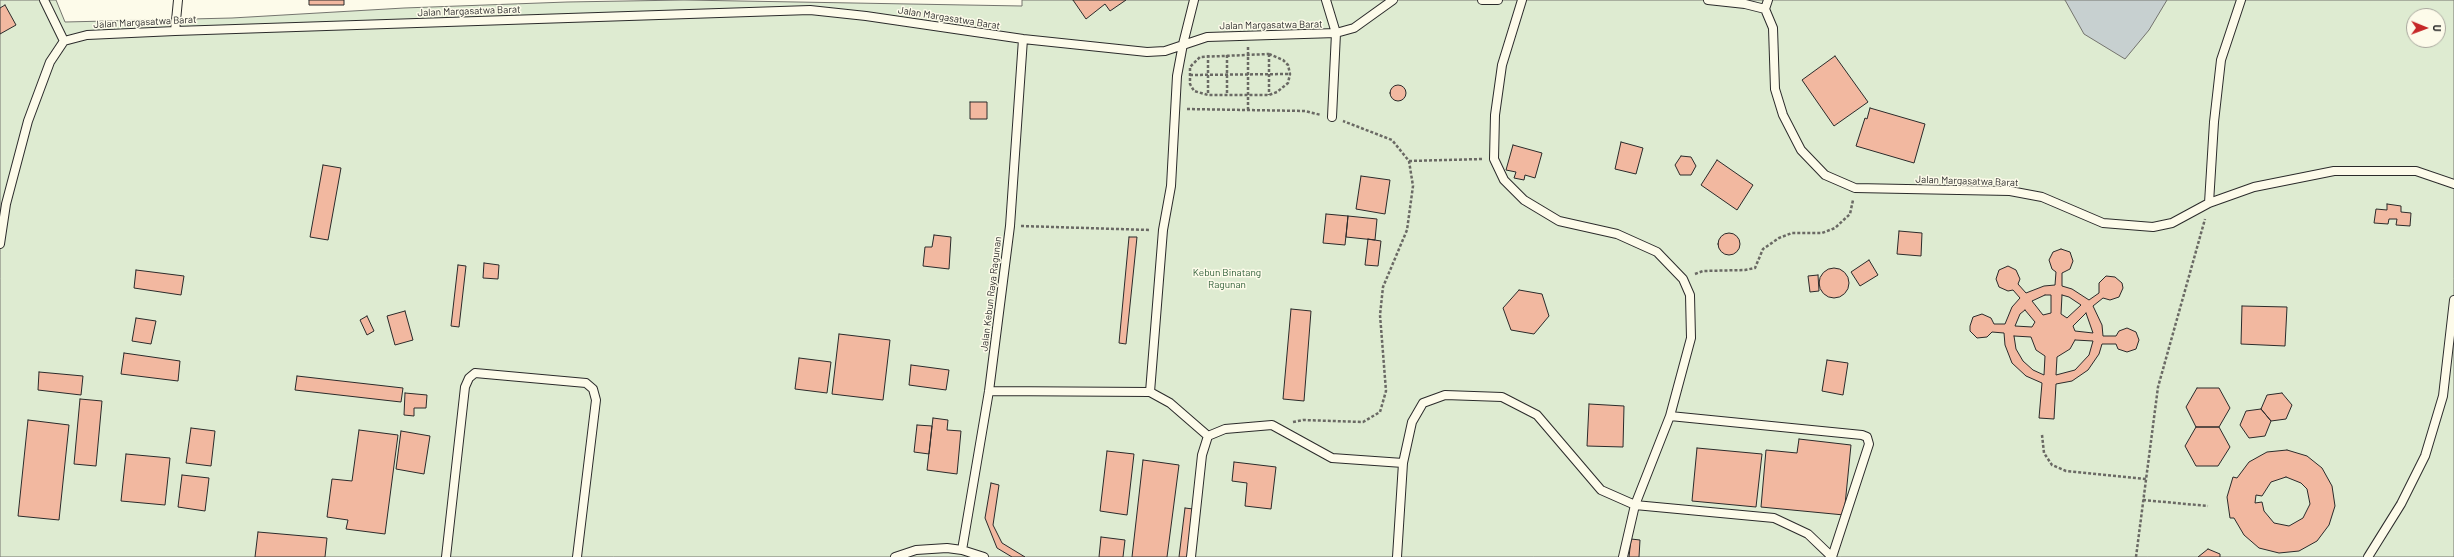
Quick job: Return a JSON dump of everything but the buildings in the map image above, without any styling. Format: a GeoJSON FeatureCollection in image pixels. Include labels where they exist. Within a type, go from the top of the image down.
{"type":"FeatureCollection","features":[{"type":"Feature","properties":{"kind":"lane"},"geometry":{"type":"LineString","coordinates":[[0,244],[6,204],[28,121],[50,62],[64,41],[44,0]]}},
{"type":"Feature","properties":{"kind":"lane"},"geometry":{"type":"LineString","coordinates":[[175,30],[178,0]]}},
{"type":"Feature","properties":{"kind":"lane"},"geometry":{"type":"LineString","coordinates":[[1150,392],[1163,230],[1171,186],[1174,108],[1177,76],[1182,44],[1194,0]]}},
{"type":"Feature","properties":{"kind":"lane","name":"Jalan Margasatwa Barat"},"geometry":{"type":"LineString","coordinates":[[1326,0],[1336,33]]}},
{"type":"Feature","properties":{"kind":"lane","name":"Jalan Margasatwa Barat"},"geometry":{"type":"LineString","coordinates":[[64,41],[87,35],[175,30],[810,10],[866,16],[1023,39],[1147,52],[1165,51],[1206,37],[1336,33],[1354,28],[1393,0]]}},
{"type":"Feature","properties":{"kind":"lane"},"geometry":{"type":"LineString","coordinates":[[1482,0],[1498,0]]}},
{"type":"Feature","properties":{"kind":"lane"},"geometry":{"type":"LineString","coordinates":[[1522,0],[1502,65],[1495,115],[1494,159],[1504,180],[1524,200],[1559,221],[1617,234],[1657,252],[1683,279],[1690,295],[1691,338],[1670,416],[1635,505],[1623,557]]}},
{"type":"Feature","properties":{"kind":"lane"},"geometry":{"type":"LineString","coordinates":[[1708,0],[1745,4],[1765,9],[1768,0]]}},
{"type":"Feature","properties":{"kind":"lane"},"geometry":{"type":"LineString","coordinates":[[2209,203],[2214,122],[2221,60],[2241,0]]}},
{"type":"Feature","properties":{"kind":"lane","name":"Jalan Margasatwa Barat"},"geometry":{"type":"LineString","coordinates":[[1765,9],[1773,28],[1775,89],[1782,115],[1801,150],[1825,175],[1855,188],[2010,191],[2042,197],[2103,223],[2153,227],[2172,223],[2209,203],[2254,187],[2334,171],[2416,171],[2454,184]]}},
{"type":"Feature","properties":{"kind":"lane"},"geometry":{"type":"LineString","coordinates":[[1332,117],[1336,33]]}},
{"type":"Feature","properties":{"kind":"lane","name":"Jalan Kebun Raya Ragunan"},"geometry":{"type":"LineString","coordinates":[[962,550],[989,391],[1010,226],[1023,39]]}},
{"type":"Feature","properties":{"kind":"lane"},"geometry":{"type":"LineString","coordinates":[[2368,557],[2401,504],[2425,456],[2443,396],[2454,300]]}},
{"type":"Feature","properties":{"kind":"lane"},"geometry":{"type":"LineString","coordinates":[[446,557],[465,386],[469,378],[475,373],[586,383],[593,389],[596,400],[577,557]]}},
{"type":"Feature","properties":{"kind":"lane"},"geometry":{"type":"LineString","coordinates":[[989,391],[1150,392],[1170,402],[1208,436]]}},
{"type":"Feature","properties":{"kind":"lane"},"geometry":{"type":"LineString","coordinates":[[1397,557],[1403,463],[1412,422],[1423,403],[1445,395],[1502,397],[1537,415],[1601,490],[1635,505],[1774,518],[1808,534],[1832,557],[1868,444],[1867,437],[1862,435],[1670,416]]}},
{"type":"Feature","properties":{"kind":"lane"},"geometry":{"type":"LineString","coordinates":[[1208,436],[1225,429],[1272,425],[1332,458],[1403,463]]}},
{"type":"Feature","properties":{"kind":"lane"},"geometry":{"type":"LineString","coordinates":[[1191,557],[1202,455],[1208,436]]}},
{"type":"Feature","properties":{"kind":"lane"},"geometry":{"type":"LineString","coordinates":[[894,557],[916,550],[946,548],[962,550],[984,557]]}},
{"type":"Feature","properties":{"kind":"path"},"geometry":{"type":"LineString","coordinates":[[1248,36],[1248,110]]}},
{"type":"Feature","properties":{"kind":"path"},"geometry":{"type":"LineString","coordinates":[[1269,54],[1269,94]]}},
{"type":"Feature","properties":{"kind":"path"},"geometry":{"type":"LineString","coordinates":[[1269,54],[1283,60],[1288,65],[1290,74],[1288,83],[1283,89],[1269,94],[1208,95],[1194,91],[1188,76],[1194,61],[1208,55],[1248,55],[1269,54]]}},
{"type":"Feature","properties":{"kind":"path"},"geometry":{"type":"LineString","coordinates":[[1208,55],[1208,95]]}},
{"type":"Feature","properties":{"kind":"path"},"geometry":{"type":"LineString","coordinates":[[1227,55],[1227,95]]}},
{"type":"Feature","properties":{"kind":"path"},"geometry":{"type":"LineString","coordinates":[[1177,76],[1290,74]]}},
{"type":"Feature","properties":{"kind":"path"},"geometry":{"type":"LineString","coordinates":[[1174,108],[1306,111],[1332,117],[1392,140],[1409,161],[1413,186],[1407,230],[1383,288],[1380,315],[1386,391],[1380,412],[1362,422],[1303,420],[1272,425]]}},
{"type":"Feature","properties":{"kind":"path"},"geometry":{"type":"LineString","coordinates":[[1409,161],[1494,159]]}},
{"type":"Feature","properties":{"kind":"path"},"geometry":{"type":"LineString","coordinates":[[1683,279],[1703,271],[1745,270],[1755,268],[1763,249],[1779,238],[1792,234],[1822,233],[1835,228],[1850,214],[1855,188]]}},
{"type":"Feature","properties":{"kind":"path"},"geometry":{"type":"LineString","coordinates":[[2136,557],[2158,387],[2209,203]]}},
{"type":"Feature","properties":{"kind":"path"},"geometry":{"type":"LineString","coordinates":[[1010,226],[1163,230]]}},
{"type":"Feature","properties":{"kind":"path"},"geometry":{"type":"LineString","coordinates":[[2042,435],[2044,453],[2052,465],[2066,471],[2146,479]]}},
{"type":"Feature","properties":{"kind":"path"},"geometry":{"type":"LineString","coordinates":[[2143,500],[2208,506]]}},
{"type":"Feature","properties":{"kind":"green space","name":"Kebun Binatang Ragunan"},"geometry":{"type":"Polygon","coordinates":[[[0,0],[56,0],[65,22],[232,18],[404,8],[567,2],[684,0],[1022,6],[1022,0],[2454,0],[2454,557],[0,557],[0,0]]]}},
{"type":"Feature","properties":{"kind":"shaded area"},"geometry":{"type":"Polygon","coordinates":[[[2065,0],[2167,0],[2149,30],[2125,59],[2084,34],[2065,0]]]}}]}
